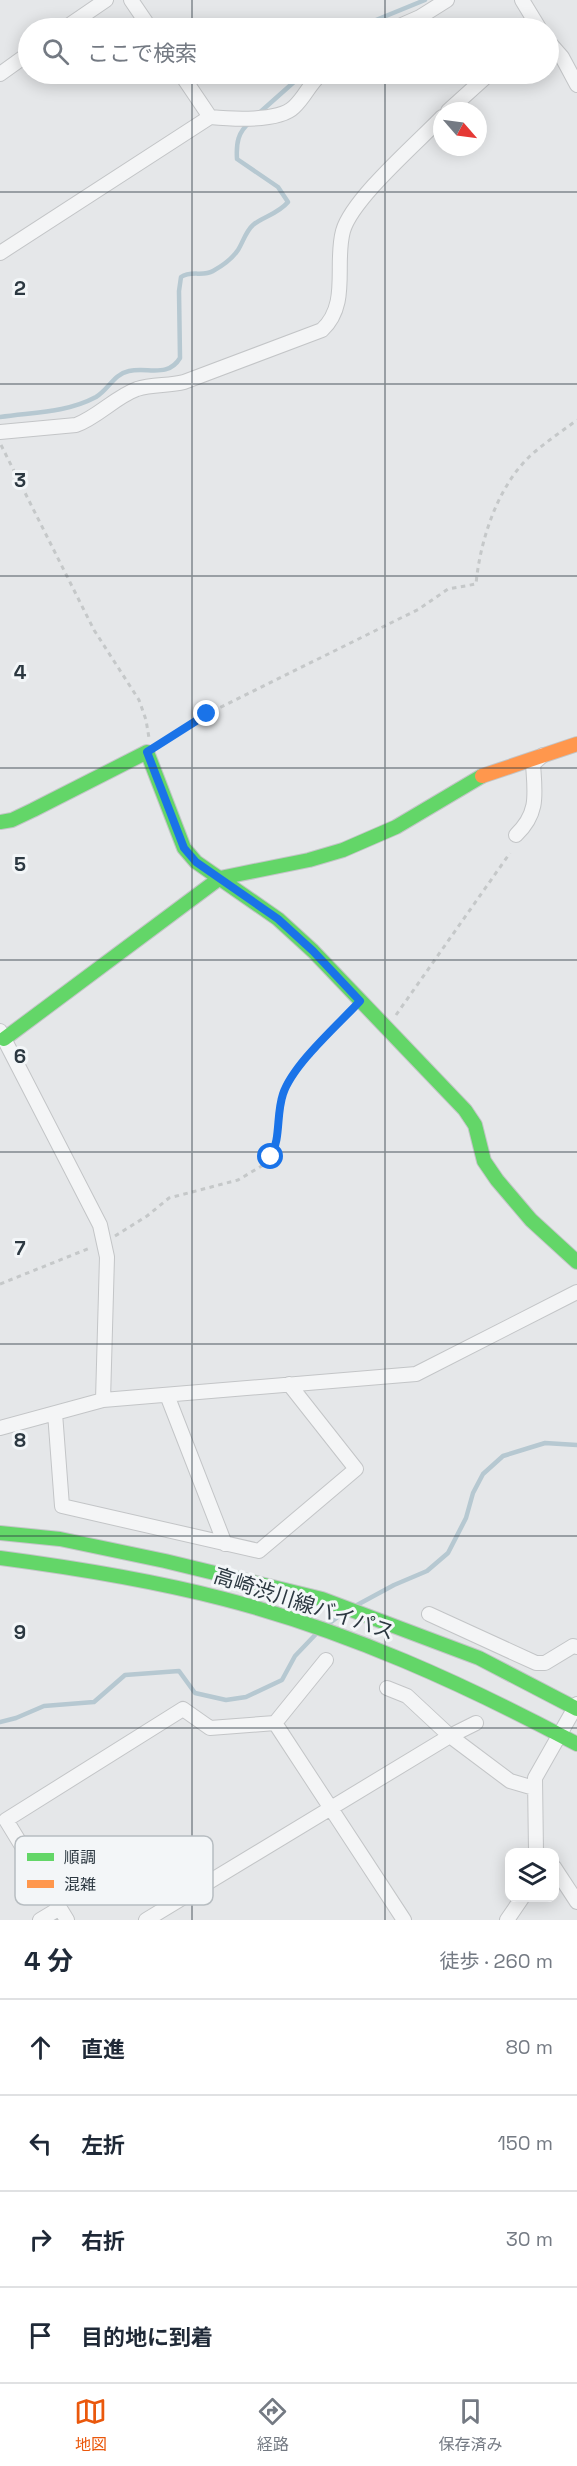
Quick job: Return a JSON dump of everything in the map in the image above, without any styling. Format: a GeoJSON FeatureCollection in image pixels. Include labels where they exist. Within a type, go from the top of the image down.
{"type":"FeatureCollection","features":[{"type":"Feature","properties":{"kind":"street"},"geometry":{"type":"LineString","coordinates":[[80,18],[106,0]]}},
{"type":"Feature","properties":{"kind":"street"},"geometry":{"type":"LineString","coordinates":[[131,0],[143,18]]}},
{"type":"Feature","properties":{"kind":"street"},"geometry":{"type":"LineString","coordinates":[[420,18],[447,0]]}},
{"type":"Feature","properties":{"kind":"street"},"geometry":{"type":"LineString","coordinates":[[522,0],[533,18]]}},
{"type":"Feature","properties":{"kind":"street"},"geometry":{"type":"LineString","coordinates":[[559,53],[577,86]]}},
{"type":"Feature","properties":{"kind":"street"},"geometry":{"type":"LineString","coordinates":[[562,57],[577,54]]}},
{"type":"Feature","properties":{"kind":"street"},"geometry":{"type":"LineString","coordinates":[[0,74],[18,61]]}},
{"type":"Feature","properties":{"kind":"street"},"geometry":{"type":"LineString","coordinates":[[188,84],[210,117]]}},
{"type":"Feature","properties":{"kind":"street"},"geometry":{"type":"LineString","coordinates":[[0,253],[210,117],[267,118],[293,108],[311,84]]}},
{"type":"Feature","properties":{"kind":"street"},"geometry":{"type":"LineString","coordinates":[[458,102],[478,84]]}},
{"type":"Feature","properties":{"kind":"street"},"geometry":{"type":"LineString","coordinates":[[0,432],[76,425],[87,421],[137,389],[170,386],[184,382],[322,330],[335,315],[339,305],[340,246],[346,221],[358,204],[433,126]]}},
{"type":"Feature","properties":{"kind":"street"},"geometry":{"type":"LineString","coordinates":[[103,1400],[107,1257],[105,1242],[100,1225],[2,1035],[220,878],[309,860],[343,850],[396,827],[478,777],[577,744]]}},
{"type":"Feature","properties":{"kind":"street"},"geometry":{"type":"LineString","coordinates":[[0,822],[12,820],[147,752],[184,848],[196,862],[278,919],[313,951],[465,1110],[474,1125],[484,1161],[497,1180],[531,1220],[577,1262]]}},
{"type":"Feature","properties":{"kind":"street"},"geometry":{"type":"LineString","coordinates":[[516,835],[528,822],[534,808],[533,764],[543,755]]}},
{"type":"Feature","properties":{"kind":"street"},"geometry":{"type":"LineString","coordinates":[[0,1428],[103,1400],[416,1374],[577,1292]]}},
{"type":"Feature","properties":{"kind":"street"},"geometry":{"type":"LineString","coordinates":[[55,1413],[62,1506],[259,1551],[356,1468],[289,1384]]}},
{"type":"Feature","properties":{"kind":"street"},"geometry":{"type":"LineString","coordinates":[[168,1395],[225,1544]]}},
{"type":"Feature","properties":{"kind":"street","name":"高崎渋川線バイパス"},"geometry":{"type":"LineString","coordinates":[[0,1533],[60,1539],[153,1558],[322,1599],[479,1658],[576,1707]]}},
{"type":"Feature","properties":{"kind":"street","name":"高崎渋川線バイパス"},"geometry":{"type":"LineString","coordinates":[[0,1558],[58,1564],[150,1580],[298,1620],[390,1653],[463,1685],[577,1744]]}},
{"type":"Feature","properties":{"kind":"street"},"geometry":{"type":"LineString","coordinates":[[429,1614],[536,1663],[544,1663],[573,1646],[577,1647]]}},
{"type":"Feature","properties":{"kind":"street"},"geometry":{"type":"LineString","coordinates":[[16,1836],[6,1820],[183,1709],[210,1728],[275,1723],[326,1660]]}},
{"type":"Feature","properties":{"kind":"street"},"geometry":{"type":"LineString","coordinates":[[387,1688],[407,1696],[450,1736],[510,1781],[534,1788]]}},
{"type":"Feature","properties":{"kind":"street"},"geometry":{"type":"LineString","coordinates":[[537,1848],[535,1778],[576,1707]]}},
{"type":"Feature","properties":{"kind":"street"},"geometry":{"type":"LineString","coordinates":[[275,1723],[404,1920]]}},
{"type":"Feature","properties":{"kind":"street"},"geometry":{"type":"LineString","coordinates":[[213,1879],[330,1807],[476,1723]]}},
{"type":"Feature","properties":{"kind":"street"},"geometry":{"type":"LineString","coordinates":[[559,1873],[577,1902]]}},
{"type":"Feature","properties":{"kind":"street"},"geometry":{"type":"LineString","coordinates":[[507,1920],[519,1902]]}},
{"type":"Feature","properties":{"kind":"street"},"geometry":{"type":"LineString","coordinates":[[147,1920],[171,1905]]}},
{"type":"Feature","properties":{"kind":"street"},"geometry":{"type":"LineString","coordinates":[[40,1920],[63,1914]]}},
{"type":"Feature","properties":{"kind":"path"},"geometry":{"type":"LineString","coordinates":[[147,752],[207,714],[418,609],[448,589],[476,584],[479,554],[496,506],[517,472],[535,452],[577,420]]}},
{"type":"Feature","properties":{"kind":"path"},"geometry":{"type":"LineString","coordinates":[[0,444],[94,630],[139,700],[146,720],[149,743],[147,752]]}},
{"type":"Feature","properties":{"kind":"path"},"geometry":{"type":"LineString","coordinates":[[387,1028],[510,853]]}},
{"type":"Feature","properties":{"kind":"path"},"geometry":{"type":"LineString","coordinates":[[0,1284],[105,1242],[147,1216],[169,1198],[238,1180],[265,1164],[277,1146],[281,1101],[290,1079],[360,1001]]}},
{"type":"Feature","properties":{"kind":"waterway"},"geometry":{"type":"LineString","coordinates":[[381,18],[425,0]]}},
{"type":"Feature","properties":{"kind":"waterway"},"geometry":{"type":"LineString","coordinates":[[258,114],[292,84]]}},
{"type":"Feature","properties":{"kind":"waterway"},"geometry":{"type":"LineString","coordinates":[[0,417],[73,406],[96,397],[124,373],[136,370],[164,370],[175,364],[180,358],[179,291],[181,277],[189,274],[209,273],[223,265],[236,253],[253,225],[288,202],[278,187],[237,159],[239,138],[250,122]]}},
{"type":"Feature","properties":{"kind":"waterway"},"geometry":{"type":"LineString","coordinates":[[357,1605],[394,1585],[427,1571],[448,1553],[466,1518],[473,1493],[483,1474],[503,1456],[545,1443],[577,1445]]}},
{"type":"Feature","properties":{"kind":"waterway"},"geometry":{"type":"LineString","coordinates":[[327,1625],[342,1614]]}},
{"type":"Feature","properties":{"kind":"waterway"},"geometry":{"type":"LineString","coordinates":[[0,1722],[44,1706],[94,1702],[125,1675],[179,1671],[195,1693],[226,1700],[246,1697],[282,1680],[295,1656],[316,1634]]}},
{"type":"Feature","properties":{"kind":"traffic: fast"},"geometry":{"type":"LineString","coordinates":[[0,822],[12,820],[147,752],[184,848],[196,862],[278,919],[313,951],[465,1110],[475,1125],[484,1161],[497,1180],[531,1220],[577,1262]]}},
{"type":"Feature","properties":{"kind":"traffic: fast"},"geometry":{"type":"LineString","coordinates":[[4,1039],[220,878],[309,860],[343,850],[396,827],[482,776]]}},
{"type":"Feature","properties":{"kind":"traffic: fast"},"geometry":{"type":"LineString","coordinates":[[0,1533],[60,1539],[165,1561],[322,1599],[479,1658],[577,1709]]}},
{"type":"Feature","properties":{"kind":"traffic: fast"},"geometry":{"type":"LineString","coordinates":[[0,1558],[141,1580],[270,1612],[405,1661],[577,1744]]}},
{"type":"Feature","properties":{"kind":"traffic: slow"},"geometry":{"type":"LineString","coordinates":[[482,776],[577,744]]}},
{"type":"Feature","properties":{"kind":"route"},"geometry":{"type":"LineString","coordinates":[[207,714],[147,752],[184,848],[196,862],[278,919],[313,951],[360,1001],[290,1079],[281,1101],[277,1146],[271,1157]]}}]}
